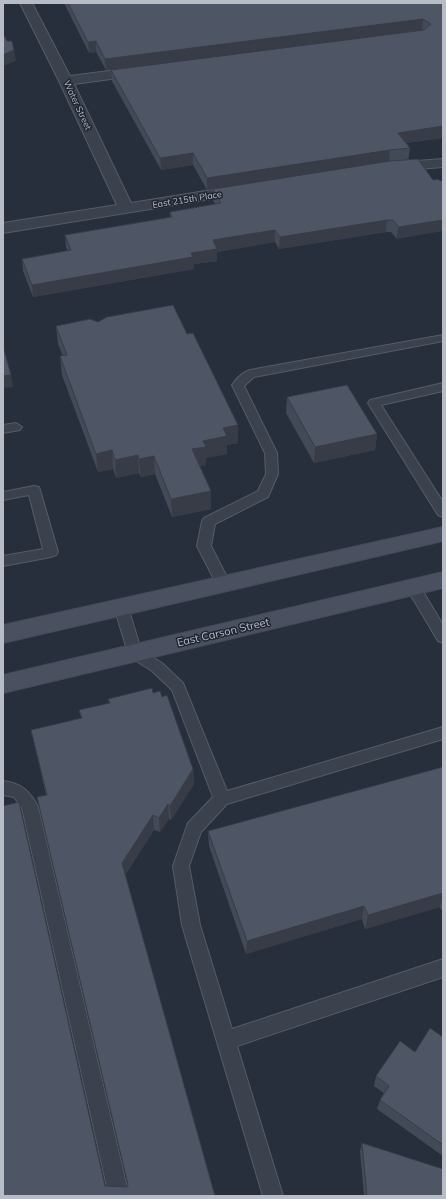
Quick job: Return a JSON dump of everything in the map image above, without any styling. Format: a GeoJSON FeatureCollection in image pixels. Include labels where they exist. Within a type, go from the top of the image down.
{"type":"FeatureCollection","features":[{"type":"Feature","properties":{"kind":"main road"},"geometry":{"type":"LineString","coordinates":[[3,634],[443,534]]}},
{"type":"Feature","properties":{"kind":"main road","name":"East Carson Street"},"geometry":{"type":"LineString","coordinates":[[3,684],[443,580]]}},
{"type":"Feature","properties":{"kind":"street","name":"Water Street"},"geometry":{"type":"LineString","coordinates":[[26,3],[66,80],[126,208]]}},
{"type":"Feature","properties":{"kind":"street"},"geometry":{"type":"LineString","coordinates":[[66,80],[154,69]]}},
{"type":"Feature","properties":{"kind":"street"},"geometry":{"type":"LineString","coordinates":[[374,170],[443,163]]}},
{"type":"Feature","properties":{"kind":"street","name":"East 215th Place"},"geometry":{"type":"LineString","coordinates":[[3,228],[258,188]]}},
{"type":"Feature","properties":{"kind":"lane"},"geometry":{"type":"LineString","coordinates":[[223,584],[204,546],[209,522],[263,494],[272,474],[270,453],[238,385],[250,374],[443,338]]}},
{"type":"Feature","properties":{"kind":"lane"},"geometry":{"type":"LineString","coordinates":[[443,387],[374,403],[443,512]]}},
{"type":"Feature","properties":{"kind":"lane"},"geometry":{"type":"LineString","coordinates":[[3,429],[16,427]]}},
{"type":"Feature","properties":{"kind":"lane"},"geometry":{"type":"LineString","coordinates":[[3,496],[34,490],[51,552],[3,562]]}},
{"type":"Feature","properties":{"kind":"lane"},"geometry":{"type":"LineString","coordinates":[[413,587],[443,637]]}},
{"type":"Feature","properties":{"kind":"lane"},"geometry":{"type":"LineString","coordinates":[[121,607],[135,653],[157,667],[178,687],[222,798]]}},
{"type":"Feature","properties":{"kind":"lane"},"geometry":{"type":"LineString","coordinates":[[272,1196],[191,925],[181,866],[194,828],[222,798],[443,733]]}},
{"type":"Feature","properties":{"kind":"lane"},"geometry":{"type":"LineString","coordinates":[[3,788],[14,789],[22,794],[30,807],[119,1196]]}},
{"type":"Feature","properties":{"kind":"lane"},"geometry":{"type":"LineString","coordinates":[[226,1040],[443,968]]}},
{"type":"Feature","properties":{"kind":"building"},"geometry":{"type":"Polygon","coordinates":[[[68,3],[443,3],[443,126],[398,133],[410,148],[207,178],[193,153],[160,158],[111,70],[424,30],[431,24],[423,19],[105,59],[96,41],[88,42],[68,3]]]}},
{"type":"Feature","properties":{"kind":"building"},"geometry":{"type":"Polygon","coordinates":[[[3,33],[7,41],[12,41],[14,50],[3,55],[3,33]]]}},
{"type":"Feature","properties":{"kind":"building"},"geometry":{"type":"Polygon","coordinates":[[[418,159],[433,180],[443,180],[443,220],[399,227],[393,220],[387,220],[280,237],[275,230],[213,240],[217,249],[191,253],[193,257],[32,285],[22,259],[71,250],[65,235],[172,217],[170,212],[221,203],[213,189],[390,161],[418,159]]]}},
{"type":"Feature","properties":{"kind":"building"},"geometry":{"type":"Polygon","coordinates":[[[173,305],[187,334],[193,333],[238,425],[223,428],[227,436],[203,441],[206,447],[192,449],[211,491],[171,499],[154,456],[139,459],[138,455],[115,460],[112,450],[96,454],[60,356],[67,355],[56,326],[90,319],[98,322],[107,317],[173,305]]]}},
{"type":"Feature","properties":{"kind":"building"},"geometry":{"type":"Polygon","coordinates":[[[3,346],[11,375],[3,376],[3,346]]]}},
{"type":"Feature","properties":{"kind":"building"},"geometry":{"type":"Polygon","coordinates":[[[347,385],[377,434],[315,447],[287,397],[347,385]]]}},
{"type":"Feature","properties":{"kind":"building"},"geometry":{"type":"Polygon","coordinates":[[[152,688],[153,693],[160,691],[162,697],[167,695],[193,769],[170,806],[168,804],[159,818],[153,815],[122,863],[215,1196],[3,1196],[3,806],[19,802],[105,1186],[127,1187],[128,1185],[37,797],[47,795],[31,730],[82,718],[79,710],[110,703],[108,699],[152,688]]]}},
{"type":"Feature","properties":{"kind":"building"},"geometry":{"type":"Polygon","coordinates":[[[443,767],[443,893],[368,915],[364,906],[247,941],[208,831],[443,767]]]}},
{"type":"Feature","properties":{"kind":"building"},"geometry":{"type":"Polygon","coordinates":[[[430,1028],[443,1037],[443,1145],[380,1100],[389,1086],[376,1076],[400,1041],[415,1052],[430,1028]]]}},
{"type":"Feature","properties":{"kind":"building"},"geometry":{"type":"Polygon","coordinates":[[[362,1143],[443,1169],[443,1196],[367,1196],[362,1143]]]}}]}
